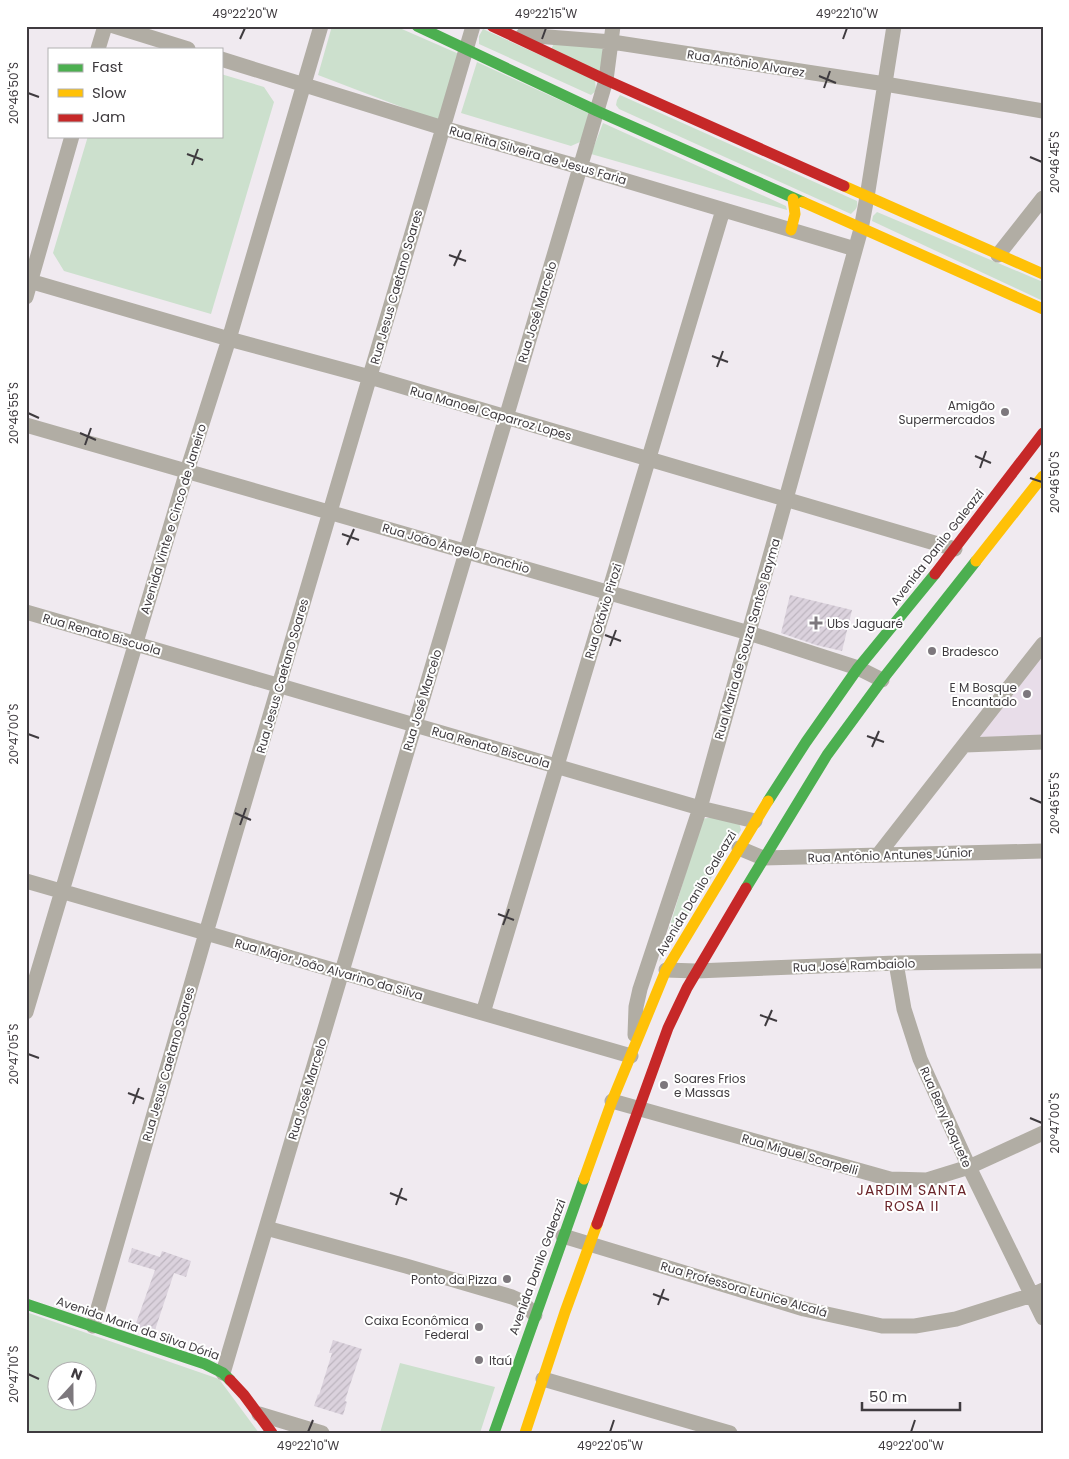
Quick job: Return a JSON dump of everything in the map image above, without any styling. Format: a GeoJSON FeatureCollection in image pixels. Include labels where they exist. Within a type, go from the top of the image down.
{"type":"FeatureCollection","features":[{"type":"Feature","properties":{"kind":"main road"},"geometry":{"type":"LineString","coordinates":[[417,26],[597,111],[1043,309]]}},
{"type":"Feature","properties":{"kind":"main road"},"geometry":{"type":"LineString","coordinates":[[492,26],[606,80],[868,198],[1043,274]]}},
{"type":"Feature","properties":{"kind":"main road"},"geometry":{"type":"LineString","coordinates":[[791,230],[795,210],[793,198]]}},
{"type":"Feature","properties":{"kind":"main road","name":"Avenida Danilo Galeazzi"},"geometry":{"type":"LineString","coordinates":[[494,1433],[612,1101],[666,970],[755,821],[806,742],[858,668],[955,549],[1041,438]]}},
{"type":"Feature","properties":{"kind":"main road"},"geometry":{"type":"LineString","coordinates":[[525,1433],[638,1109],[668,1028],[696,971],[827,755],[882,680],[1043,476]]}},
{"type":"Feature","properties":{"kind":"main road","name":"Avenida Maria da Silva Dória"},"geometry":{"type":"LineString","coordinates":[[26,1304],[205,1364],[222,1373],[244,1395],[272,1433]]}},
{"type":"Feature","properties":{"kind":"street"},"geometry":{"type":"LineString","coordinates":[[98,48],[105,26]]}},
{"type":"Feature","properties":{"kind":"street"},"geometry":{"type":"LineString","coordinates":[[114,26],[185,48]]}},
{"type":"Feature","properties":{"kind":"street","name":"Avenida Vinte e Cinco de Janeiro"},"geometry":{"type":"LineString","coordinates":[[26,1012],[187,471],[229,339],[320,26]]}},
{"type":"Feature","properties":{"kind":"street","name":"Rua Jesus Caetano Soares"},"geometry":{"type":"LineString","coordinates":[[92,1326],[473,26]]}},
{"type":"Feature","properties":{"kind":"street","name":"Rua José Marcelo"},"geometry":{"type":"LineString","coordinates":[[222,1373],[606,80],[613,26]]}},
{"type":"Feature","properties":{"kind":"street","name":"Rua Maria de Souza Santos Bayma"},"geometry":{"type":"LineString","coordinates":[[633,1052],[636,1007],[640,989],[700,808],[861,229],[868,198],[894,26]]}},
{"type":"Feature","properties":{"kind":"street","name":"Rua Antônio Alvarez"},"geometry":{"type":"LineString","coordinates":[[507,33],[612,42],[885,84],[1043,111]]}},
{"type":"Feature","properties":{"kind":"street","name":"Rua Rita Silveira de Jesus Faria"},"geometry":{"type":"LineString","coordinates":[[222,59],[443,128],[580,167],[855,250]]}},
{"type":"Feature","properties":{"kind":"street"},"geometry":{"type":"LineString","coordinates":[[26,297],[28,281],[71,138]]}},
{"type":"Feature","properties":{"kind":"street"},"geometry":{"type":"LineString","coordinates":[[998,255],[1043,198]]}},
{"type":"Feature","properties":{"kind":"street","name":"Rua Otávio Pirozi"},"geometry":{"type":"LineString","coordinates":[[483,1013],[723,210]]}},
{"type":"Feature","properties":{"kind":"street","name":"Rua Manoel Caparroz Lopes"},"geometry":{"type":"LineString","coordinates":[[28,281],[229,339],[370,377],[955,549]]}},
{"type":"Feature","properties":{"kind":"street","name":"Rua João Ângelo Ponchio"},"geometry":{"type":"LineString","coordinates":[[26,425],[749,633],[858,668],[882,680]]}},
{"type":"Feature","properties":{"kind":"street","name":"Rua Renato Biscuola"},"geometry":{"type":"LineString","coordinates":[[26,612],[700,808],[755,821]]}},
{"type":"Feature","properties":{"kind":"street"},"geometry":{"type":"LineString","coordinates":[[878,856],[1043,644]]}},
{"type":"Feature","properties":{"kind":"street"},"geometry":{"type":"LineString","coordinates":[[965,745],[1043,742]]}},
{"type":"Feature","properties":{"kind":"street","name":"Rua Antônio Antunes Júnior"},"geometry":{"type":"LineString","coordinates":[[739,848],[763,858],[1043,851]]}},
{"type":"Feature","properties":{"kind":"street","name":"Rua Major João Alvarino da Silva"},"geometry":{"type":"LineString","coordinates":[[26,881],[483,1013],[633,1052]]}},
{"type":"Feature","properties":{"kind":"street","name":"Rua José Rambaiolo"},"geometry":{"type":"LineString","coordinates":[[666,970],[696,971],[896,963],[1043,961]]}},
{"type":"Feature","properties":{"kind":"street","name":"Rua Beny Roquete"},"geometry":{"type":"LineString","coordinates":[[896,963],[904,1009],[920,1059],[969,1168],[1038,1293],[1043,1318]]}},
{"type":"Feature","properties":{"kind":"street","name":"Rua Miguel Scarpelli"},"geometry":{"type":"LineString","coordinates":[[612,1101],[890,1179],[926,1180],[969,1168],[1043,1133]]}},
{"type":"Feature","properties":{"kind":"street"},"geometry":{"type":"LineString","coordinates":[[266,1228],[512,1297],[521,1301],[535,1315]]}},
{"type":"Feature","properties":{"kind":"street","name":"Rua Professora Eunice Alcalá"},"geometry":{"type":"LineString","coordinates":[[563,1236],[804,1309],[882,1326],[915,1326],[956,1319],[1038,1293]]}},
{"type":"Feature","properties":{"kind":"street"},"geometry":{"type":"LineString","coordinates":[[543,1379],[730,1433]]}},
{"type":"Feature","properties":{"kind":"street"},"geometry":{"type":"LineString","coordinates":[[258,1414],[322,1433]]}},
{"type":"Feature","properties":{"kind":"shaded area","name":"E M Bosque Encantado"},"geometry":{"type":"Polygon","coordinates":[[[1043,652],[1043,736],[978,738],[1043,652]]]}},
{"type":"Feature","properties":{"kind":"green space"},"geometry":{"type":"Polygon","coordinates":[[[332,26],[395,26],[459,54],[438,121],[318,75],[332,26]]]}},
{"type":"Feature","properties":{"kind":"green space"},"geometry":{"type":"Polygon","coordinates":[[[483,29],[595,80],[596,91],[591,95],[479,44],[479,36],[483,29]]]}},
{"type":"Feature","properties":{"kind":"green space"},"geometry":{"type":"Polygon","coordinates":[[[557,38],[603,44],[601,74],[550,51],[557,38]]]}},
{"type":"Feature","properties":{"kind":"green space"},"geometry":{"type":"Polygon","coordinates":[[[477,62],[588,113],[587,128],[580,142],[571,146],[461,113],[477,62]]]}},
{"type":"Feature","properties":{"kind":"green space"},"geometry":{"type":"Polygon","coordinates":[[[222,74],[264,87],[274,102],[211,314],[64,271],[53,253],[87,138],[222,138],[222,74]]]}},
{"type":"Feature","properties":{"kind":"green space"},"geometry":{"type":"Polygon","coordinates":[[[620,95],[857,201],[856,208],[851,214],[619,109],[616,105],[620,95]]]}},
{"type":"Feature","properties":{"kind":"green space"},"geometry":{"type":"Polygon","coordinates":[[[603,123],[786,206],[787,210],[591,154],[603,123]]]}},
{"type":"Feature","properties":{"kind":"green space"},"geometry":{"type":"Polygon","coordinates":[[[877,212],[1043,282],[1043,301],[872,221],[873,216],[877,212]]]}},
{"type":"Feature","properties":{"kind":"green space"},"geometry":{"type":"Polygon","coordinates":[[[713,817],[739,822],[741,830],[659,962],[702,819],[713,817]]]}},
{"type":"Feature","properties":{"kind":"green space"},"geometry":{"type":"Polygon","coordinates":[[[26,1312],[219,1379],[259,1433],[26,1433],[26,1312]]]}},
{"type":"Feature","properties":{"kind":"green space"},"geometry":{"type":"Polygon","coordinates":[[[400,1363],[495,1387],[480,1433],[380,1433],[400,1363]]]}},
{"type":"Feature","properties":{"kind":"building","name":"Ubs Jaguaré"},"geometry":{"type":"Polygon","coordinates":[[[790,595],[852,610],[842,651],[816,645],[781,633],[790,595]]]}},
{"type":"Feature","properties":{"kind":"building"},"geometry":{"type":"Polygon","coordinates":[[[132,1248],[160,1257],[162,1251],[191,1261],[186,1277],[174,1273],[154,1333],[135,1326],[155,1270],[128,1262],[132,1248]]]}},
{"type":"Feature","properties":{"kind":"building"},"geometry":{"type":"Polygon","coordinates":[[[333,1340],[362,1349],[345,1401],[347,1402],[343,1415],[314,1406],[332,1353],[329,1353],[333,1340]]]}},
{"type":"Feature","properties":{"kind":"traffic: fast"},"geometry":{"type":"LineString","coordinates":[[417,26],[597,111],[803,202]]}},
{"type":"Feature","properties":{"kind":"traffic: fast"},"geometry":{"type":"LineString","coordinates":[[746,888],[827,755],[882,680],[976,561]]}},
{"type":"Feature","properties":{"kind":"traffic: fast"},"geometry":{"type":"LineString","coordinates":[[768,801],[806,742],[858,668],[935,574]]}},
{"type":"Feature","properties":{"kind":"traffic: fast"},"geometry":{"type":"LineString","coordinates":[[494,1433],[584,1179]]}},
{"type":"Feature","properties":{"kind":"traffic: fast"},"geometry":{"type":"LineString","coordinates":[[26,1304],[205,1364],[223,1373],[230,1380]]}},
{"type":"Feature","properties":{"kind":"traffic: slow"},"geometry":{"type":"LineString","coordinates":[[844,186],[1043,274]]}},
{"type":"Feature","properties":{"kind":"traffic: slow"},"geometry":{"type":"LineString","coordinates":[[791,230],[795,214],[793,199]]}},
{"type":"Feature","properties":{"kind":"traffic: slow"},"geometry":{"type":"LineString","coordinates":[[803,202],[1043,309]]}},
{"type":"Feature","properties":{"kind":"traffic: slow"},"geometry":{"type":"LineString","coordinates":[[976,561],[1043,476]]}},
{"type":"Feature","properties":{"kind":"traffic: slow"},"geometry":{"type":"LineString","coordinates":[[584,1179],[612,1101],[666,970],[768,801]]}},
{"type":"Feature","properties":{"kind":"traffic: slow"},"geometry":{"type":"LineString","coordinates":[[525,1433],[565,1312],[597,1224]]}},
{"type":"Feature","properties":{"kind":"traffic: jam"},"geometry":{"type":"LineString","coordinates":[[492,26],[606,80],[844,186]]}},
{"type":"Feature","properties":{"kind":"traffic: jam"},"geometry":{"type":"LineString","coordinates":[[935,574],[1043,433]]}},
{"type":"Feature","properties":{"kind":"traffic: jam"},"geometry":{"type":"LineString","coordinates":[[597,1224],[668,1028],[687,988],[746,888]]}},
{"type":"Feature","properties":{"kind":"traffic: jam"},"geometry":{"type":"LineString","coordinates":[[230,1380],[244,1395],[272,1433]]}},
{"type":"Feature","properties":{"kind":"place","name":"Amigão Supermercados"},"geometry":{"type":"Point","coordinates":[1005,412]}},
{"type":"Feature","properties":{"kind":"place","name":"Ubs Jaguaré"},"geometry":{"type":"Point","coordinates":[816,623]}},
{"type":"Feature","properties":{"kind":"place","name":"Bradesco"},"geometry":{"type":"Point","coordinates":[932,651]}},
{"type":"Feature","properties":{"kind":"place","name":"E M Bosque Encantado"},"geometry":{"type":"Point","coordinates":[1027,694]}},
{"type":"Feature","properties":{"kind":"place","name":"Soares Frios e Massas"},"geometry":{"type":"Point","coordinates":[664,1085]}},
{"type":"Feature","properties":{"kind":"place","name":"Ponto da Pizza"},"geometry":{"type":"Point","coordinates":[507,1279]}},
{"type":"Feature","properties":{"kind":"place","name":"Caixa Econômica Federal"},"geometry":{"type":"Point","coordinates":[479,1327]}},
{"type":"Feature","properties":{"kind":"place","name":"Itaú"},"geometry":{"type":"Point","coordinates":[479,1360]}},
{"type":"Feature","properties":{"kind":"district","name":"JARDIM SANTA ROSA II"},"geometry":{"type":"Point","coordinates":[912,1198]}}]}
